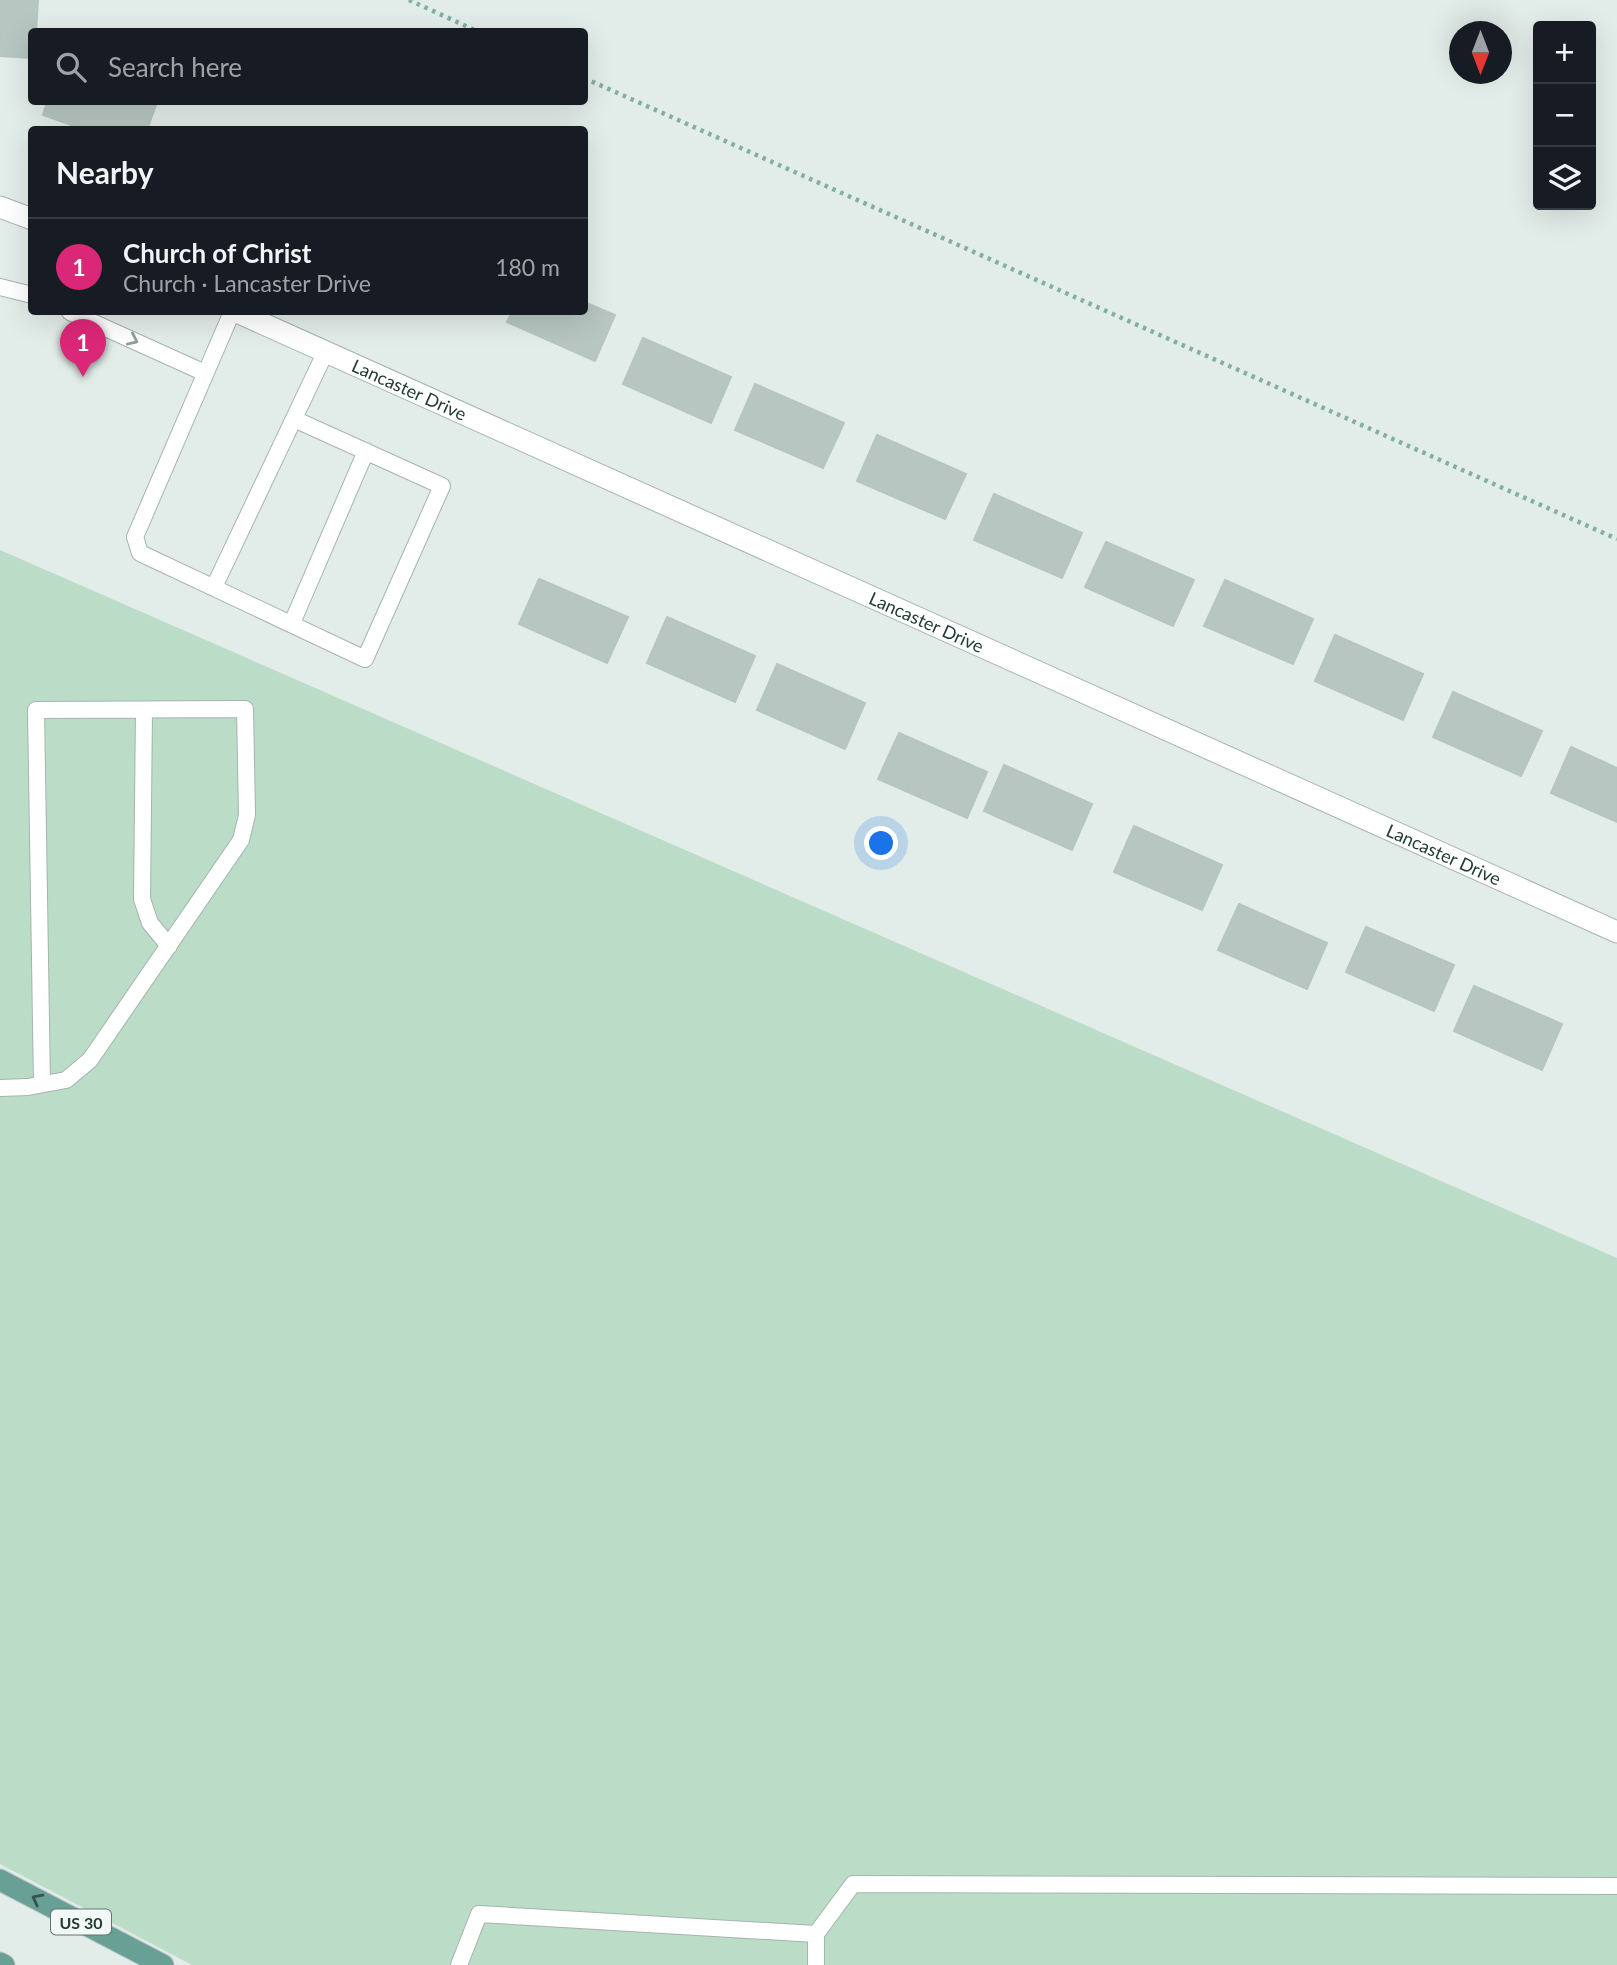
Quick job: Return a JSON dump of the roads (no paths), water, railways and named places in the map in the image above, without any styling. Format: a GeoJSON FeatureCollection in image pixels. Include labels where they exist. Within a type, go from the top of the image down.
{"type":"FeatureCollection","features":[{"type":"Feature","properties":{"kind":"main road","name":"US 30"},"geometry":{"type":"LineString","coordinates":[[0,1880],[163,1965]]}},
{"type":"Feature","properties":{"kind":"street"},"geometry":{"type":"LineString","coordinates":[[0,207],[28,218]]}},
{"type":"Feature","properties":{"kind":"street","name":"Lancaster Drive"},"geometry":{"type":"LineString","coordinates":[[241,315],[1617,932]]}},
{"type":"Feature","properties":{"kind":"lane"},"geometry":{"type":"LineString","coordinates":[[0,287],[28,294]]}},
{"type":"Feature","properties":{"kind":"lane"},"geometry":{"type":"LineString","coordinates":[[77,315],[205,373]]}},
{"type":"Feature","properties":{"kind":"lane"},"geometry":{"type":"LineString","coordinates":[[233,315],[135,537],[140,552],[365,659],[442,486],[294,419]]}},
{"type":"Feature","properties":{"kind":"lane"},"geometry":{"type":"LineString","coordinates":[[214,587],[326,351]]}},
{"type":"Feature","properties":{"kind":"lane"},"geometry":{"type":"LineString","coordinates":[[292,623],[366,451]]}},
{"type":"Feature","properties":{"kind":"lane"},"geometry":{"type":"LineString","coordinates":[[0,1088],[42,1084],[66,1080],[90,1060],[241,840],[247,815],[244,709],[36,710],[42,1084]]}},
{"type":"Feature","properties":{"kind":"lane"},"geometry":{"type":"LineString","coordinates":[[144,710],[142,899],[150,923],[169,946]]}},
{"type":"Feature","properties":{"kind":"lane"},"geometry":{"type":"LineString","coordinates":[[816,1965],[816,1934],[853,1884],[1617,1886]]}},
{"type":"Feature","properties":{"kind":"lane"},"geometry":{"type":"LineString","coordinates":[[459,1965],[479,1914],[816,1934]]}},
{"type":"Feature","properties":{"kind":"place","name":"Church of Christ"},"geometry":{"type":"Point","coordinates":[83,377]}}]}
